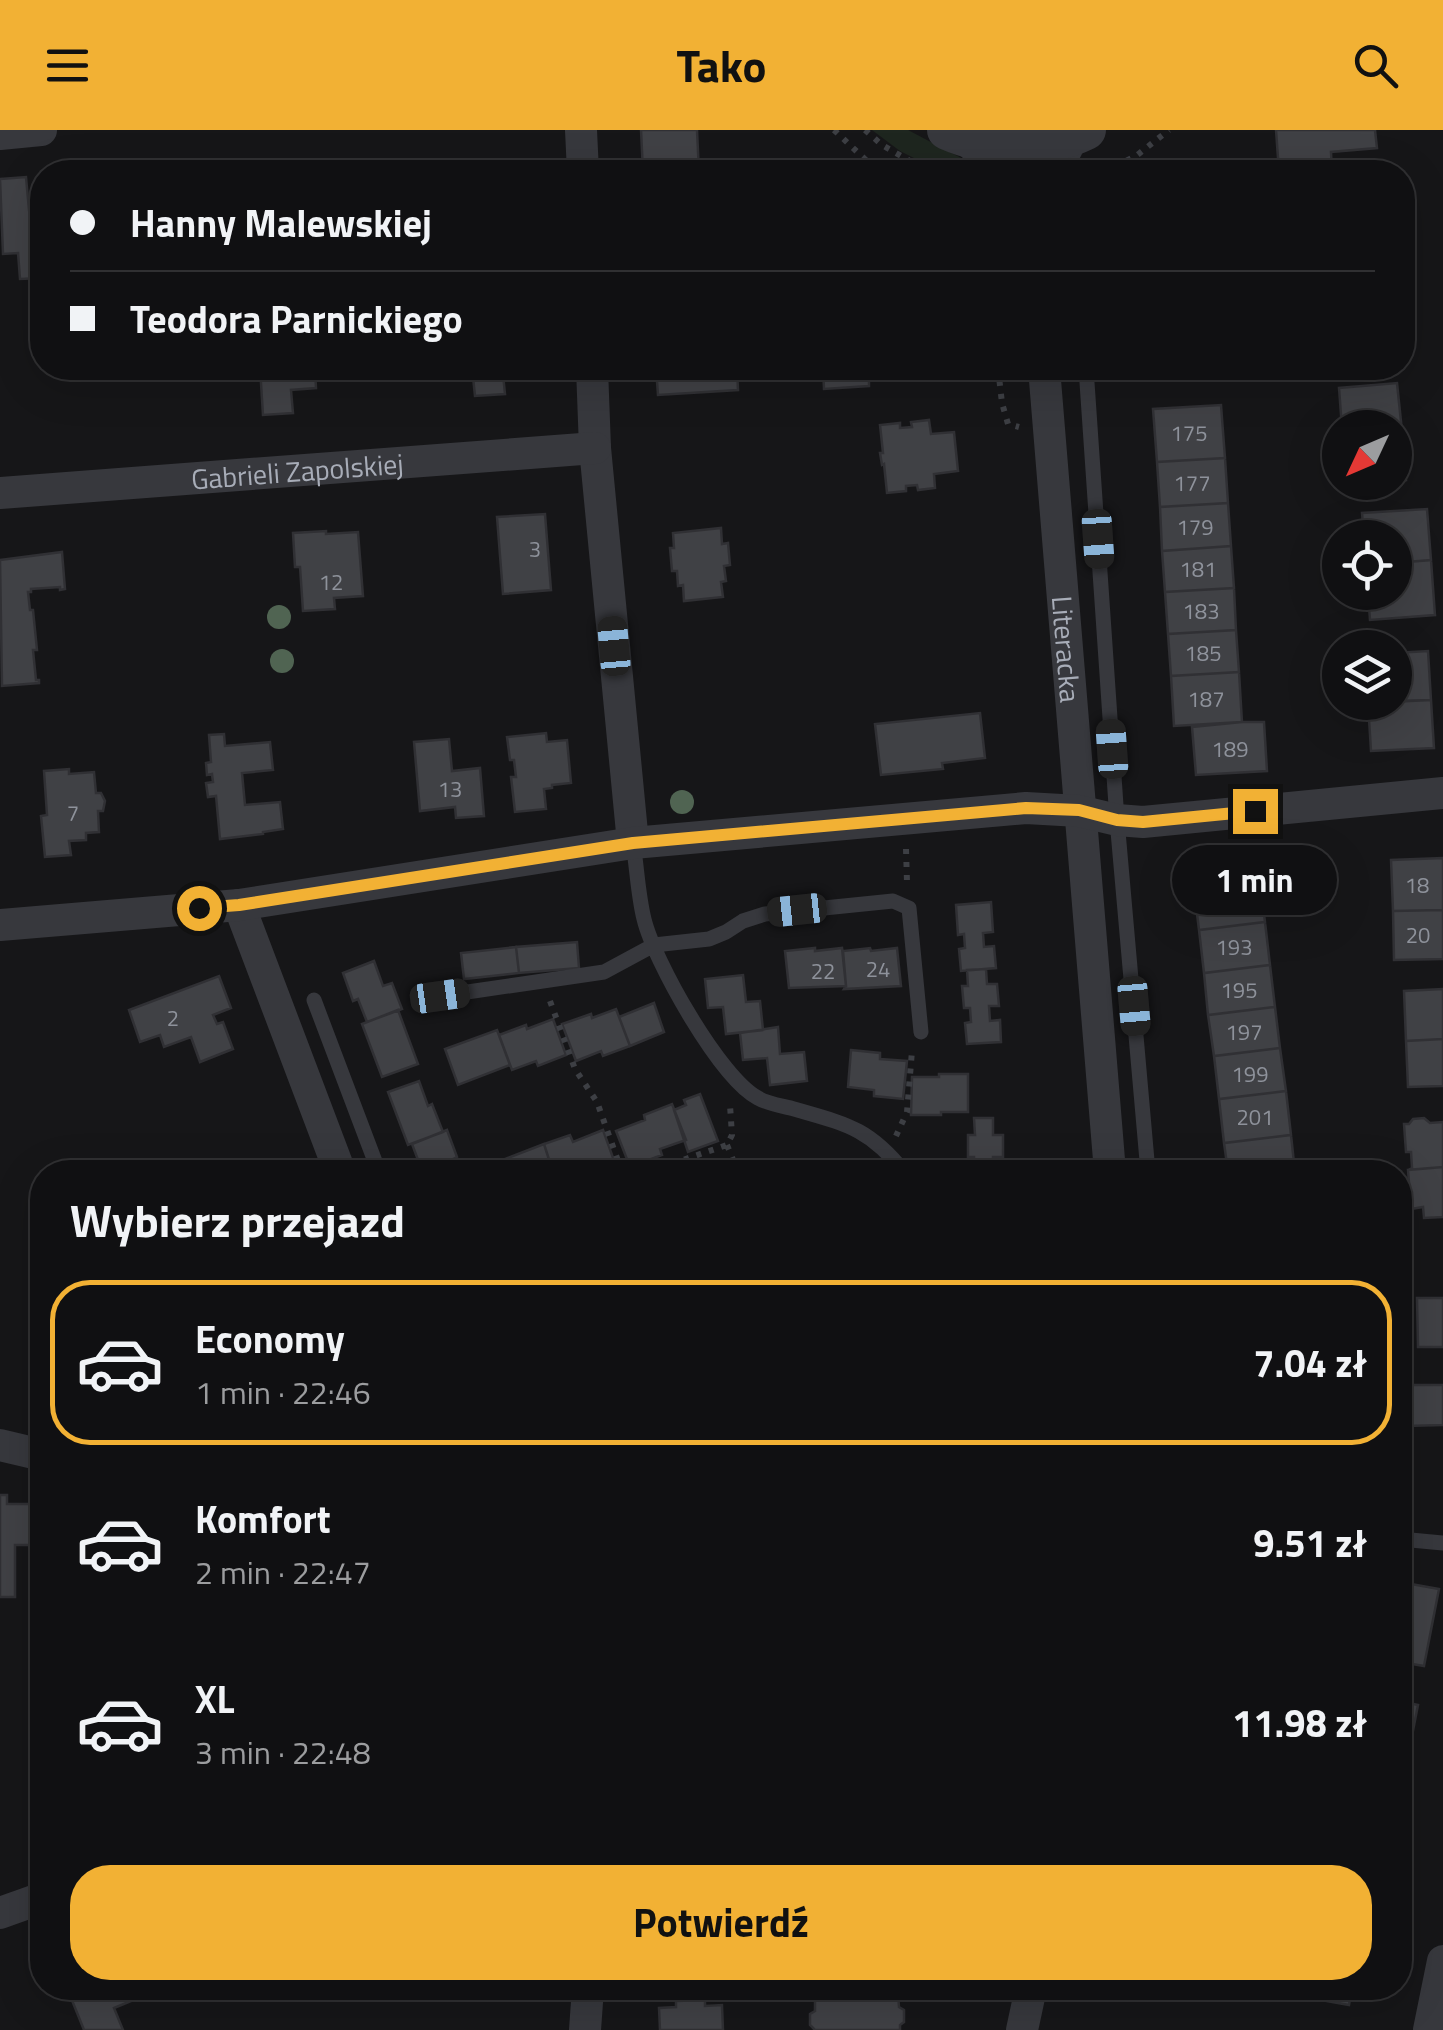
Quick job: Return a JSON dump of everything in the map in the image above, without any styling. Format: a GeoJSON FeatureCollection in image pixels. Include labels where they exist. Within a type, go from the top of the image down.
{"type":"FeatureCollection","features":[{"type":"Feature","properties":{"kind":"street"},"geometry":{"type":"LineString","coordinates":[[0,134],[40,130]]}},
{"type":"Feature","properties":{"kind":"street"},"geometry":{"type":"LineString","coordinates":[[581,130],[582,160]]}},
{"type":"Feature","properties":{"kind":"street"},"geometry":{"type":"LineString","coordinates":[[957,134],[1002,145],[1038,144],[1080,133]]}},
{"type":"Feature","properties":{"kind":"street"},"geometry":{"type":"LineString","coordinates":[[1063,160],[1080,133]]}},
{"type":"Feature","properties":{"kind":"street"},"geometry":{"type":"LineString","coordinates":[[957,134],[985,160]]}},
{"type":"Feature","properties":{"kind":"street"},"geometry":{"type":"LineString","coordinates":[[593,380],[633,843]]}},
{"type":"Feature","properties":{"kind":"street","name":"Literacka"},"geometry":{"type":"LineString","coordinates":[[1045,380],[1109,1160]]}},
{"type":"Feature","properties":{"kind":"street","name":"Gabrieli Zapolskiej"},"geometry":{"type":"LineString","coordinates":[[0,493],[596,448]]}},
{"type":"Feature","properties":{"kind":"street"},"geometry":{"type":"LineString","coordinates":[[0,925],[239,905],[633,843],[1026,808],[1079,810],[1143,822],[1443,793]]}},
{"type":"Feature","properties":{"kind":"street"},"geometry":{"type":"LineString","coordinates":[[239,905],[335,1160]]}},
{"type":"Feature","properties":{"kind":"street"},"geometry":{"type":"LineString","coordinates":[[0,1445],[30,1452]]}},
{"type":"Feature","properties":{"kind":"street"},"geometry":{"type":"LineString","coordinates":[[0,1913],[30,1902]]}},
{"type":"Feature","properties":{"kind":"street"},"geometry":{"type":"LineString","coordinates":[[1430,2030],[1443,1962]]}},
{"type":"Feature","properties":{"kind":"street"},"geometry":{"type":"LineString","coordinates":[[585,2030],[587,2000]]}},
{"type":"Feature","properties":{"kind":"street"},"geometry":{"type":"LineString","coordinates":[[1022,2030],[1028,2000]]}},
{"type":"Feature","properties":{"kind":"lane"},"geometry":{"type":"LineString","coordinates":[[1087,380],[1117,820],[1147,1160]]}},
{"type":"Feature","properties":{"kind":"lane"},"geometry":{"type":"LineString","coordinates":[[633,843],[644,921],[669,982],[735,1079],[757,1098],[858,1128],[894,1160]]}},
{"type":"Feature","properties":{"kind":"lane"},"geometry":{"type":"LineString","coordinates":[[440,996],[604,972],[654,945],[708,939],[765,914],[893,901],[909,908],[921,1032]]}},
{"type":"Feature","properties":{"kind":"lane"},"geometry":{"type":"LineString","coordinates":[[314,1000],[375,1160]]}},
{"type":"Feature","properties":{"kind":"lane"},"geometry":{"type":"LineString","coordinates":[[1412,1540],[1443,1542]]}},
{"type":"Feature","properties":{"kind":"path"},"geometry":{"type":"LineString","coordinates":[[834,130],[866,160]]}},
{"type":"Feature","properties":{"kind":"path"},"geometry":{"type":"LineString","coordinates":[[865,130],[908,160]]}},
{"type":"Feature","properties":{"kind":"path"},"geometry":{"type":"LineString","coordinates":[[1128,160],[1170,130]]}},
{"type":"Feature","properties":{"kind":"path"},"geometry":{"type":"LineString","coordinates":[[999,380],[1002,403]]}},
{"type":"Feature","properties":{"kind":"path"},"geometry":{"type":"LineString","coordinates":[[904,819],[909,908]]}},
{"type":"Feature","properties":{"kind":"path"},"geometry":{"type":"LineString","coordinates":[[543,982],[575,1069],[598,1102],[618,1160]]}},
{"type":"Feature","properties":{"kind":"path"},"geometry":{"type":"LineString","coordinates":[[888,1153],[907,1112],[910,1056],[921,1032]]}},
{"type":"Feature","properties":{"kind":"path"},"geometry":{"type":"LineString","coordinates":[[683,1160],[727,1145],[732,1135],[730,1096],[735,1079]]}},
{"type":"Feature","properties":{"kind":"path"},"geometry":{"type":"LineString","coordinates":[[727,1145],[733,1160]]}},
{"type":"Feature","properties":{"kind":"shaded area"},"geometry":{"type":"Polygon","coordinates":[[[872,130],[908,130],[964,160],[918,160],[872,130]]]}},
{"type":"Feature","properties":{"kind":"building"},"geometry":{"type":"Polygon","coordinates":[[[641,130],[697,130],[698,160],[642,160],[641,130]]]}},
{"type":"Feature","properties":{"kind":"building"},"geometry":{"type":"Polygon","coordinates":[[[1276,130],[1375,130],[1377,148],[1331,152],[1331,160],[1278,160],[1276,130]]]}},
{"type":"Feature","properties":{"kind":"building"},"geometry":{"type":"Polygon","coordinates":[[[26,177],[30,279],[20,279],[18,253],[3,254],[0,179],[26,177]]]}},
{"type":"Feature","properties":{"kind":"building"},"geometry":{"type":"Polygon","coordinates":[[[261,380],[316,380],[316,388],[291,390],[293,413],[263,415],[261,380]]]}},
{"type":"Feature","properties":{"kind":"building"},"geometry":{"type":"Polygon","coordinates":[[[473,380],[504,380],[505,394],[475,396],[473,380]]]}},
{"type":"Feature","properties":{"kind":"building"},"geometry":{"type":"Polygon","coordinates":[[[657,380],[738,380],[738,390],[658,395],[657,380]]]}},
{"type":"Feature","properties":{"kind":"building"},"geometry":{"type":"Polygon","coordinates":[[[824,380],[869,380],[869,386],[824,389],[824,380]]]}},
{"type":"Feature","properties":{"kind":"building"},"geometry":{"type":"Polygon","coordinates":[[[1397,383],[1400,410],[1341,410],[1339,388],[1397,383]]]}},
{"type":"Feature","properties":{"kind":"building"},"geometry":{"type":"Polygon","coordinates":[[[1221,405],[1225,458],[1157,462],[1153,409],[1221,405]]]}},
{"type":"Feature","properties":{"kind":"building"},"geometry":{"type":"Polygon","coordinates":[[[929,420],[931,434],[954,432],[958,471],[934,474],[935,488],[918,490],[917,485],[906,486],[906,491],[887,493],[880,425],[900,423],[900,428],[912,427],[911,422],[929,420]]]}},
{"type":"Feature","properties":{"kind":"building"},"geometry":{"type":"Polygon","coordinates":[[[1225,458],[1228,503],[1160,507],[1157,462],[1225,458]]]}},
{"type":"Feature","properties":{"kind":"building"},"geometry":{"type":"Polygon","coordinates":[[[1228,503],[1231,546],[1162,551],[1160,507],[1228,503]]]}},
{"type":"Feature","properties":{"kind":"building"},"geometry":{"type":"Polygon","coordinates":[[[1427,509],[1431,560],[1412,562],[1412,520],[1363,520],[1362,513],[1427,509]]]}},
{"type":"Feature","properties":{"kind":"building"},"geometry":{"type":"Polygon","coordinates":[[[545,514],[551,590],[503,594],[497,517],[545,514]]]}},
{"type":"Feature","properties":{"kind":"building"},"geometry":{"type":"Polygon","coordinates":[[[721,528],[722,544],[728,543],[730,565],[724,566],[723,597],[684,601],[683,585],[678,586],[677,571],[672,571],[673,533],[721,528]]]}},
{"type":"Feature","properties":{"kind":"building"},"geometry":{"type":"Polygon","coordinates":[[[358,532],[363,596],[334,598],[335,609],[303,611],[293,533],[358,532]]]}},
{"type":"Feature","properties":{"kind":"building"},"geometry":{"type":"Polygon","coordinates":[[[1231,546],[1234,588],[1165,592],[1162,551],[1231,546]]]}},
{"type":"Feature","properties":{"kind":"building"},"geometry":{"type":"Polygon","coordinates":[[[62,552],[65,589],[28,592],[39,683],[2,686],[0,560],[62,552]]]}},
{"type":"Feature","properties":{"kind":"building"},"geometry":{"type":"Polygon","coordinates":[[[1431,560],[1435,615],[1370,620],[1369,610],[1412,610],[1412,562],[1431,560]]]}},
{"type":"Feature","properties":{"kind":"building"},"geometry":{"type":"Polygon","coordinates":[[[1234,588],[1236,630],[1168,634],[1165,592],[1234,588]]]}},
{"type":"Feature","properties":{"kind":"building"},"geometry":{"type":"Polygon","coordinates":[[[1236,630],[1239,672],[1171,676],[1168,634],[1236,630]]]}},
{"type":"Feature","properties":{"kind":"building"},"geometry":{"type":"Polygon","coordinates":[[[1428,651],[1431,700],[1412,701],[1412,652],[1428,651]]]}},
{"type":"Feature","properties":{"kind":"building"},"geometry":{"type":"Polygon","coordinates":[[[1239,672],[1242,722],[1174,726],[1171,676],[1239,672]]]}},
{"type":"Feature","properties":{"kind":"building"},"geometry":{"type":"Polygon","coordinates":[[[1431,700],[1434,748],[1371,751],[1369,720],[1412,720],[1412,701],[1431,700]]]}},
{"type":"Feature","properties":{"kind":"building"},"geometry":{"type":"Polygon","coordinates":[[[980,713],[985,758],[942,763],[943,769],[881,775],[875,724],[980,713]]]}},
{"type":"Feature","properties":{"kind":"building"},"geometry":{"type":"Polygon","coordinates":[[[1264,722],[1267,771],[1196,775],[1192,727],[1264,722]]]}},
{"type":"Feature","properties":{"kind":"building"},"geometry":{"type":"Polygon","coordinates":[[[546,733],[547,742],[567,740],[571,783],[544,789],[546,809],[515,812],[511,777],[516,777],[507,737],[546,733]]]}},
{"type":"Feature","properties":{"kind":"building"},"geometry":{"type":"Polygon","coordinates":[[[224,734],[225,746],[270,742],[273,770],[242,773],[245,805],[280,802],[283,829],[220,839],[216,796],[208,797],[206,783],[213,782],[212,774],[207,775],[206,763],[211,762],[209,735],[224,734]]]}},
{"type":"Feature","properties":{"kind":"building"},"geometry":{"type":"Polygon","coordinates":[[[449,739],[452,771],[480,768],[484,816],[456,818],[455,807],[420,811],[414,742],[449,739]]]}},
{"type":"Feature","properties":{"kind":"building"},"geometry":{"type":"Polygon","coordinates":[[[69,769],[69,774],[94,772],[96,793],[101,793],[105,801],[103,811],[98,811],[99,832],[86,833],[86,840],[69,841],[71,855],[45,857],[41,816],[47,815],[44,771],[69,769]]]}},
{"type":"Feature","properties":{"kind":"building"},"geometry":{"type":"Polygon","coordinates":[[[1443,858],[1443,910],[1393,911],[1391,860],[1443,858]]]}},
{"type":"Feature","properties":{"kind":"building"},"geometry":{"type":"Polygon","coordinates":[[[1259,873],[1265,922],[1199,930],[1193,881],[1259,873]]]}},
{"type":"Feature","properties":{"kind":"building"},"geometry":{"type":"Polygon","coordinates":[[[991,902],[993,932],[983,933],[984,947],[994,946],[996,968],[961,971],[959,949],[965,948],[964,934],[958,935],[956,905],[991,902]]]}},
{"type":"Feature","properties":{"kind":"building"},"geometry":{"type":"Polygon","coordinates":[[[1443,910],[1443,959],[1394,960],[1393,911],[1443,910]]]}},
{"type":"Feature","properties":{"kind":"building"},"geometry":{"type":"Polygon","coordinates":[[[1265,922],[1270,965],[1204,973],[1199,930],[1265,922]]]}},
{"type":"Feature","properties":{"kind":"building"},"geometry":{"type":"Polygon","coordinates":[[[577,942],[579,968],[519,973],[516,947],[577,942]]]}},
{"type":"Feature","properties":{"kind":"building"},"geometry":{"type":"Polygon","coordinates":[[[516,947],[519,973],[464,979],[461,953],[516,947]]]}},
{"type":"Feature","properties":{"kind":"building"},"geometry":{"type":"Polygon","coordinates":[[[842,948],[846,986],[789,988],[785,951],[842,948]]]}},
{"type":"Feature","properties":{"kind":"building"},"geometry":{"type":"Polygon","coordinates":[[[897,948],[901,986],[844,989],[843,951],[897,948]]]}},
{"type":"Feature","properties":{"kind":"building"},"geometry":{"type":"Polygon","coordinates":[[[374,961],[383,986],[392,983],[402,1009],[367,1022],[358,999],[353,1001],[343,973],[374,961]]]}},
{"type":"Feature","properties":{"kind":"building"},"geometry":{"type":"Polygon","coordinates":[[[1270,965],[1275,1007],[1208,1015],[1204,973],[1270,965]]]}},
{"type":"Feature","properties":{"kind":"building"},"geometry":{"type":"Polygon","coordinates":[[[986,969],[987,984],[997,984],[999,1006],[989,1006],[990,1021],[1000,1020],[1001,1042],[967,1044],[965,1023],[971,1022],[970,1008],[964,1008],[962,986],[968,986],[967,970],[986,969]]]}},
{"type":"Feature","properties":{"kind":"building"},"geometry":{"type":"Polygon","coordinates":[[[743,975],[746,1002],[760,1001],[763,1030],[726,1034],[723,1007],[708,1008],[705,979],[743,975]]]}},
{"type":"Feature","properties":{"kind":"building"},"geometry":{"type":"Polygon","coordinates":[[[219,976],[231,1008],[213,1015],[217,1024],[223,1022],[233,1049],[200,1062],[191,1037],[164,1047],[160,1035],[140,1042],[129,1010],[219,976]]]}},
{"type":"Feature","properties":{"kind":"building"},"geometry":{"type":"Polygon","coordinates":[[[1443,989],[1443,1039],[1406,1041],[1404,991],[1443,989]]]}},
{"type":"Feature","properties":{"kind":"building"},"geometry":{"type":"Polygon","coordinates":[[[654,1003],[664,1032],[630,1046],[619,1017],[654,1003]]]}},
{"type":"Feature","properties":{"kind":"building"},"geometry":{"type":"Polygon","coordinates":[[[1275,1007],[1280,1048],[1214,1056],[1208,1015],[1275,1007]]]}},
{"type":"Feature","properties":{"kind":"building"},"geometry":{"type":"Polygon","coordinates":[[[616,1009],[630,1046],[576,1061],[562,1024],[616,1009]]]}},
{"type":"Feature","properties":{"kind":"building"},"geometry":{"type":"Polygon","coordinates":[[[398,1010],[418,1064],[382,1077],[362,1024],[398,1010]]]}},
{"type":"Feature","properties":{"kind":"building"},"geometry":{"type":"Polygon","coordinates":[[[553,1019],[566,1055],[538,1066],[536,1061],[512,1070],[499,1035],[553,1019]]]}},
{"type":"Feature","properties":{"kind":"building"},"geometry":{"type":"Polygon","coordinates":[[[778,1027],[780,1054],[804,1052],[807,1081],[770,1085],[767,1058],[743,1060],[740,1033],[778,1027]]]}},
{"type":"Feature","properties":{"kind":"building"},"geometry":{"type":"Polygon","coordinates":[[[497,1030],[510,1065],[458,1085],[445,1049],[497,1030]]]}},
{"type":"Feature","properties":{"kind":"building"},"geometry":{"type":"Polygon","coordinates":[[[1443,1039],[1443,1086],[1408,1087],[1406,1041],[1443,1039]]]}},
{"type":"Feature","properties":{"kind":"building"},"geometry":{"type":"Polygon","coordinates":[[[1280,1048],[1286,1091],[1219,1099],[1214,1056],[1280,1048]]]}},
{"type":"Feature","properties":{"kind":"building"},"geometry":{"type":"Polygon","coordinates":[[[851,1050],[880,1053],[880,1059],[907,1061],[903,1099],[874,1096],[874,1090],[848,1087],[851,1050]]]}},
{"type":"Feature","properties":{"kind":"building"},"geometry":{"type":"Polygon","coordinates":[[[968,1074],[968,1112],[911,1115],[912,1077],[968,1074]]]}},
{"type":"Feature","properties":{"kind":"building"},"geometry":{"type":"Polygon","coordinates":[[[419,1081],[443,1132],[408,1145],[388,1092],[419,1081]]]}},
{"type":"Feature","properties":{"kind":"building"},"geometry":{"type":"Polygon","coordinates":[[[1286,1091],[1291,1135],[1224,1143],[1219,1099],[1286,1091]]]}},
{"type":"Feature","properties":{"kind":"building"},"geometry":{"type":"Polygon","coordinates":[[[700,1094],[718,1141],[688,1152],[674,1110],[686,1105],[684,1100],[700,1094]]]}},
{"type":"Feature","properties":{"kind":"building"},"geometry":{"type":"Polygon","coordinates":[[[672,1104],[686,1140],[660,1149],[662,1155],[649,1160],[627,1160],[616,1131],[645,1120],[644,1115],[672,1104]]]}},
{"type":"Feature","properties":{"kind":"building"},"geometry":{"type":"Polygon","coordinates":[[[974,1118],[993,1118],[993,1135],[1003,1135],[1003,1157],[968,1157],[968,1135],[975,1135],[974,1118]]]}},
{"type":"Feature","properties":{"kind":"building"},"geometry":{"type":"Polygon","coordinates":[[[1413,1119],[1443,1122],[1443,1167],[1412,1170],[1404,1124],[1413,1119]]]}},
{"type":"Feature","properties":{"kind":"building"},"geometry":{"type":"Polygon","coordinates":[[[447,1130],[457,1157],[418,1160],[412,1144],[447,1130]]]}},
{"type":"Feature","properties":{"kind":"building"},"geometry":{"type":"Polygon","coordinates":[[[603,1130],[614,1160],[549,1160],[544,1144],[570,1135],[573,1142],[603,1130]]]}},
{"type":"Feature","properties":{"kind":"building"},"geometry":{"type":"Polygon","coordinates":[[[1291,1135],[1294,1160],[1226,1160],[1224,1143],[1291,1135]]]}},
{"type":"Feature","properties":{"kind":"building"},"geometry":{"type":"Polygon","coordinates":[[[544,1144],[549,1160],[503,1160],[544,1144]]]}},
{"type":"Feature","properties":{"kind":"building"},"geometry":{"type":"Polygon","coordinates":[[[1443,1167],[1443,1217],[1424,1218],[1423,1207],[1412,1209],[1412,1170],[1443,1167]]]}},
{"type":"Feature","properties":{"kind":"building"},"geometry":{"type":"Polygon","coordinates":[[[1417,1298],[1443,1298],[1443,1347],[1418,1347],[1417,1298]]]}},
{"type":"Feature","properties":{"kind":"building"},"geometry":{"type":"Polygon","coordinates":[[[1412,1385],[1443,1385],[1443,1425],[1412,1426],[1412,1385]]]}},
{"type":"Feature","properties":{"kind":"building"},"geometry":{"type":"Polygon","coordinates":[[[0,1495],[7,1495],[7,1504],[30,1504],[30,1545],[15,1545],[15,1597],[0,1597],[0,1495]]]}},
{"type":"Feature","properties":{"kind":"building"},"geometry":{"type":"Polygon","coordinates":[[[1412,1584],[1439,1589],[1424,1666],[1412,1664],[1412,1584]]]}},
{"type":"Feature","properties":{"kind":"building"},"geometry":{"type":"Polygon","coordinates":[[[1412,1704],[1418,1705],[1412,1736],[1412,1704]]]}},
{"type":"Feature","properties":{"kind":"building"},"geometry":{"type":"Polygon","coordinates":[[[72,2000],[134,2000],[114,2008],[123,2030],[84,2030],[72,2000]]]}},
{"type":"Feature","properties":{"kind":"building"},"geometry":{"type":"Polygon","coordinates":[[[705,2000],[705,2006],[722,2005],[723,2030],[660,2030],[659,2008],[676,2007],[676,2001],[705,2000]]]}},
{"type":"Feature","properties":{"kind":"building"},"geometry":{"type":"Polygon","coordinates":[[[815,2000],[898,2000],[904,2022],[900,2030],[815,2030],[810,2025],[810,2014],[815,2011],[815,2000]]]}},
{"type":"Feature","properties":{"kind":"building"},"geometry":{"type":"Polygon","coordinates":[[[1321,2000],[1350,2000],[1349,2005],[1321,2000]]]}},
{"type":"Feature","properties":{"kind":"route"},"geometry":{"type":"LineString","coordinates":[[199,908],[633,843],[1026,808],[1079,810],[1143,822],[1255,811]]}}]}
